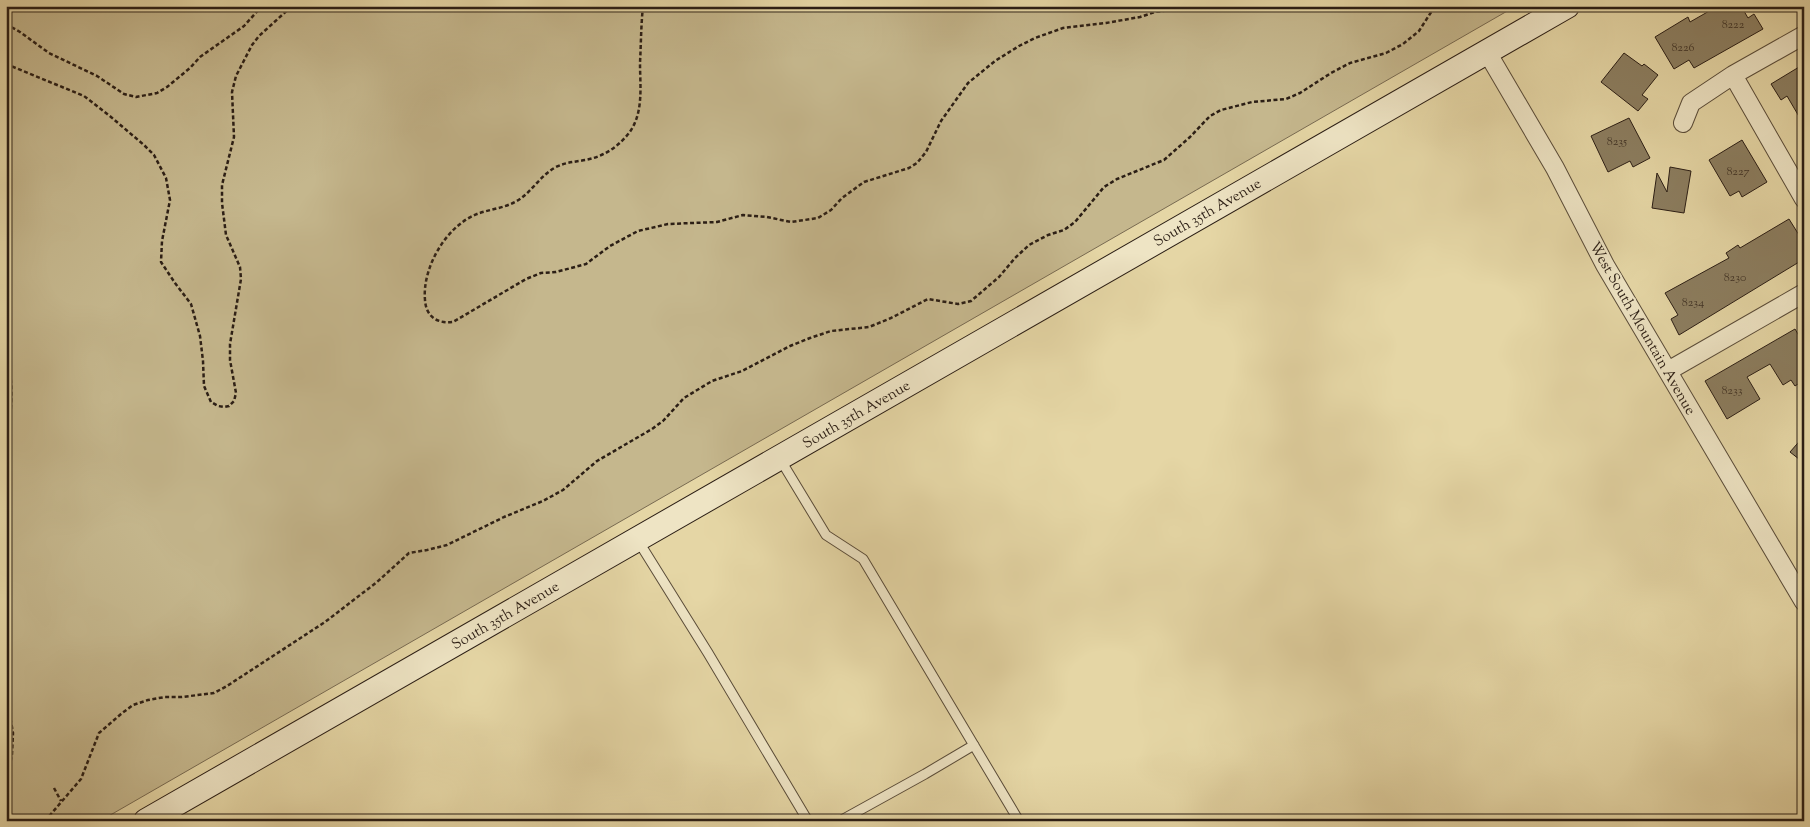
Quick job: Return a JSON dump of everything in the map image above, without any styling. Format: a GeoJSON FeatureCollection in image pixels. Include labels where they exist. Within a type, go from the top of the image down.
{"type":"FeatureCollection","features":[{"type":"Feature","properties":{"kind":"main road","name":"South 35th Avenue"},"geometry":{"type":"LineString","coordinates":[[146,821],[1567,6]]}},
{"type":"Feature","properties":{"kind":"street"},"geometry":{"type":"LineString","coordinates":[[1683,123],[1691,102],[1733,75],[1804,35]]}},
{"type":"Feature","properties":{"kind":"street","name":"West South Mountain Avenue"},"geometry":{"type":"LineString","coordinates":[[1487,52],[1554,168],[1605,265],[1804,602]]}},
{"type":"Feature","properties":{"kind":"street"},"geometry":{"type":"LineString","coordinates":[[1733,75],[1804,199]]}},
{"type":"Feature","properties":{"kind":"street"},"geometry":{"type":"LineString","coordinates":[[1668,371],[1804,293]]}},
{"type":"Feature","properties":{"kind":"lane"},"geometry":{"type":"LineString","coordinates":[[779,458],[826,535],[863,559],[1019,821]]}},
{"type":"Feature","properties":{"kind":"lane"},"geometry":{"type":"LineString","coordinates":[[637,539],[708,652],[808,821]]}},
{"type":"Feature","properties":{"kind":"lane"},"geometry":{"type":"LineString","coordinates":[[840,821],[974,745]]}},
{"type":"Feature","properties":{"kind":"path"},"geometry":{"type":"LineString","coordinates":[[6,24],[49,53],[97,76],[124,94],[136,97],[157,93],[166,87],[190,68],[200,57],[244,26],[262,6]]}},
{"type":"Feature","properties":{"kind":"path"},"geometry":{"type":"LineString","coordinates":[[6,64],[84,96],[154,155],[166,178],[170,200],[162,241],[162,262],[175,283],[192,304],[201,343],[204,386],[211,402],[224,408],[234,401],[236,393],[230,360],[230,344],[241,279],[240,267],[226,235],[222,202],[225,169],[234,137],[232,92],[236,76],[252,45],[259,36],[292,6]]}},
{"type":"Feature","properties":{"kind":"path"},"geometry":{"type":"LineString","coordinates":[[643,6],[640,90],[636,124],[618,145],[602,155],[587,160],[570,161],[555,167],[520,199],[465,220],[453,230],[434,259],[428,276],[424,300],[426,310],[434,319],[444,323],[453,322],[526,279],[541,273],[556,272],[586,264],[624,238],[645,230],[668,224],[717,222],[743,215],[791,222],[818,218],[831,210],[842,198],[864,182],[909,168],[917,163],[926,152],[941,121],[968,83],[995,61],[1019,46],[1064,28],[1106,23],[1154,12],[1206,6]]}},
{"type":"Feature","properties":{"kind":"path"},"geometry":{"type":"LineString","coordinates":[[45,821],[81,779],[98,733],[133,705],[165,697],[214,693],[227,686],[330,618],[377,582],[409,553],[447,545],[563,490],[597,461],[663,421],[684,398],[712,381],[758,364],[790,346],[810,338],[831,331],[869,327],[928,299],[958,304],[971,301],[998,278],[1029,245],[1048,234],[1064,230],[1075,222],[1104,187],[1117,179],[1164,160],[1210,116],[1221,110],[1252,102],[1286,99],[1300,94],[1331,73],[1350,63],[1386,53],[1403,44],[1419,31],[1434,6]]}},
{"type":"Feature","properties":{"kind":"path"},"geometry":{"type":"LineString","coordinates":[[6,360],[10,368],[12,388],[6,449]]}},
{"type":"Feature","properties":{"kind":"path"},"geometry":{"type":"LineString","coordinates":[[6,692],[12,733],[12,754],[6,788]]}},
{"type":"Feature","properties":{"kind":"path"},"geometry":{"type":"LineString","coordinates":[[54,788],[61,801]]}},
{"type":"Feature","properties":{"kind":"shaded area"},"geometry":{"type":"Polygon","coordinates":[[[6,6],[1516,6],[100,821],[6,821],[6,6]]]}},
{"type":"Feature","properties":{"kind":"building"},"geometry":{"type":"Polygon","coordinates":[[[1718,6],[1741,6],[1748,18],[1754,14],[1763,29],[1694,68],[1689,60],[1674,69],[1655,37],[1688,17],[1690,22],[1718,6]]]}},
{"type":"Feature","properties":{"kind":"building"},"geometry":{"type":"Polygon","coordinates":[[[1624,53],[1642,66],[1644,64],[1658,75],[1642,95],[1648,99],[1638,111],[1601,82],[1624,53]]]}},
{"type":"Feature","properties":{"kind":"building"},"geometry":{"type":"Polygon","coordinates":[[[1804,64],[1804,125],[1787,96],[1781,100],[1771,84],[1804,64]]]}},
{"type":"Feature","properties":{"kind":"building"},"geometry":{"type":"Polygon","coordinates":[[[1629,118],[1650,158],[1633,167],[1630,161],[1608,172],[1591,136],[1629,118]]]}},
{"type":"Feature","properties":{"kind":"building"},"geometry":{"type":"Polygon","coordinates":[[[1742,140],[1767,182],[1742,197],[1739,191],[1730,196],[1709,160],[1742,140]]]}},
{"type":"Feature","properties":{"kind":"building"},"geometry":{"type":"Polygon","coordinates":[[[1670,167],[1691,171],[1684,213],[1652,208],[1657,173],[1667,192],[1670,167]]]}},
{"type":"Feature","properties":{"kind":"building"},"geometry":{"type":"Polygon","coordinates":[[[1789,219],[1804,243],[1804,259],[1679,335],[1671,319],[1678,315],[1665,293],[1729,258],[1726,253],[1738,245],[1740,248],[1789,219]]]}},
{"type":"Feature","properties":{"kind":"building"},"geometry":{"type":"Polygon","coordinates":[[[1795,329],[1804,344],[1804,380],[1795,386],[1791,380],[1783,385],[1770,364],[1747,377],[1760,399],[1727,419],[1705,381],[1795,329]]]}},
{"type":"Feature","properties":{"kind":"building"},"geometry":{"type":"Polygon","coordinates":[[[1804,436],[1804,463],[1790,452],[1804,436]]]}}]}
